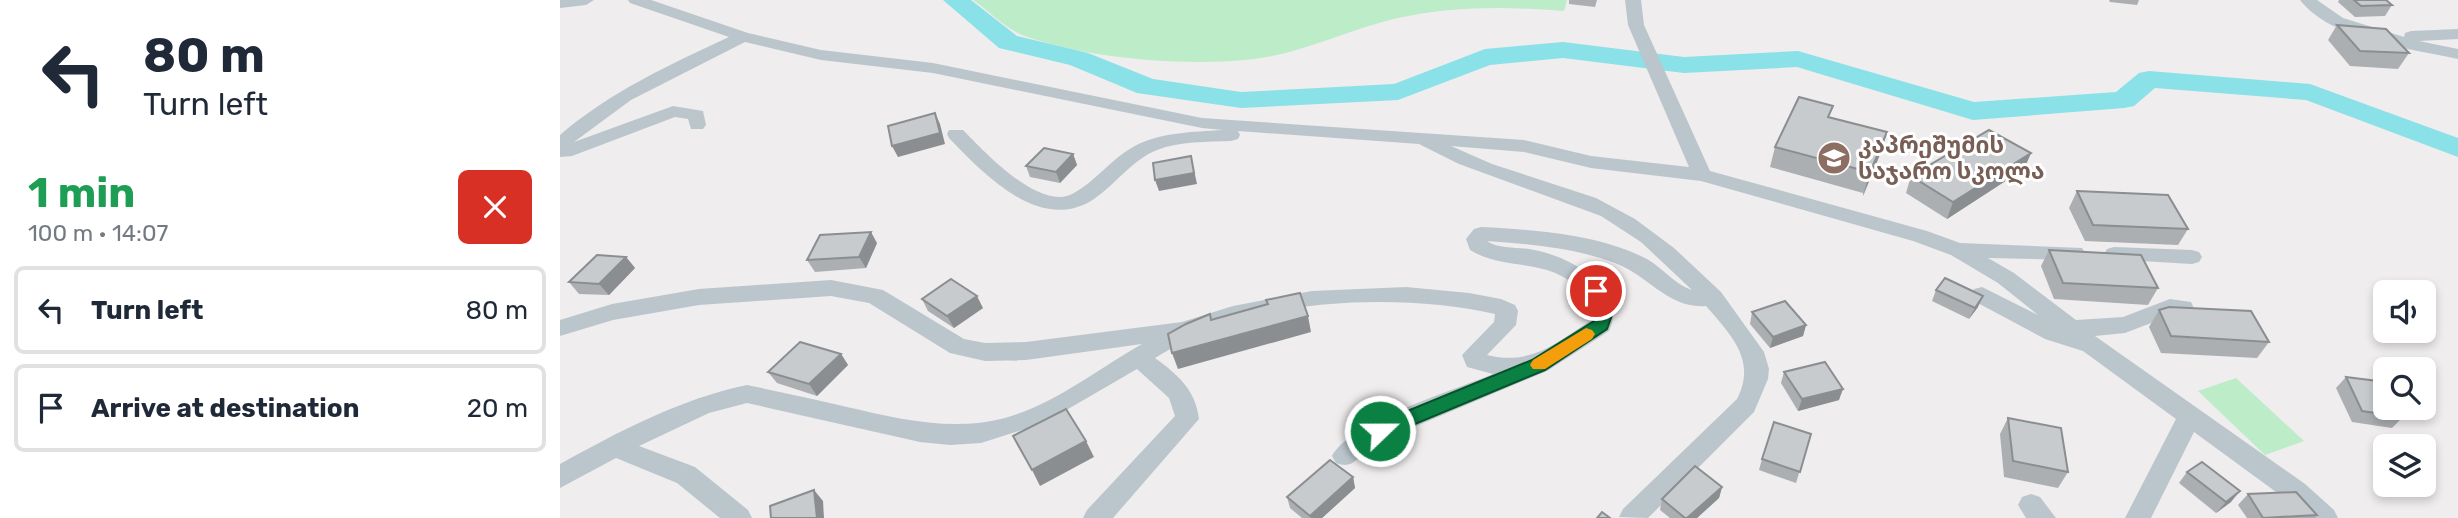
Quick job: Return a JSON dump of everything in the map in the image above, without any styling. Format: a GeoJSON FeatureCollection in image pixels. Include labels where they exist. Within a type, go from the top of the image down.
{"type":"FeatureCollection","features":[{"type":"Feature","properties":{"kind":"street"},"geometry":{"type":"LineString","coordinates":[[560,3],[586,0]]}},
{"type":"Feature","properties":{"kind":"street"},"geometry":{"type":"LineString","coordinates":[[636,0],[743,37],[821,55],[933,68],[1202,123],[1524,146],[1591,162],[1702,175],[1920,236],[1958,250],[2006,278],[2094,347],[2296,492],[2325,518]]}},
{"type":"Feature","properties":{"kind":"street"},"geometry":{"type":"LineString","coordinates":[[1633,0],[1636,25],[1702,175]]}},
{"type":"Feature","properties":{"kind":"street"},"geometry":{"type":"LineString","coordinates":[[2308,0],[2322,12],[2343,23],[2458,54]]}},
{"type":"Feature","properties":{"kind":"street"},"geometry":{"type":"LineString","coordinates":[[2394,38],[2458,34]]}},
{"type":"Feature","properties":{"kind":"street"},"geometry":{"type":"LineString","coordinates":[[697,125],[697,116],[673,111],[565,152],[563,142],[580,126],[607,108],[698,58],[743,37]]}},
{"type":"Feature","properties":{"kind":"street"},"geometry":{"type":"LineString","coordinates":[[956,134],[1009,186],[1025,196],[1071,203],[1107,180],[1127,160],[1156,143],[1292,131]]}},
{"type":"Feature","properties":{"kind":"street"},"geometry":{"type":"LineString","coordinates":[[1421,138],[1457,159],[1593,204],[1642,233],[1686,269],[1713,298],[1758,360],[1758,383],[1746,405],[1632,517]]}},
{"type":"Feature","properties":{"kind":"street"},"geometry":{"type":"LineString","coordinates":[[1345,456],[1359,442],[1380,431],[1539,365],[1601,325],[1604,315],[1596,291],[1581,279],[1538,258],[1485,250],[1477,245],[1476,239],[1480,234],[1526,236],[1587,248],[1640,265],[1686,299],[1697,301],[1713,298]]}},
{"type":"Feature","properties":{"kind":"street"},"geometry":{"type":"LineString","coordinates":[[1958,250],[2192,257]]}},
{"type":"Feature","properties":{"kind":"street"},"geometry":{"type":"LineString","coordinates":[[560,328],[612,312],[699,297],[831,288],[875,296],[958,346],[985,352],[1026,351],[1186,329]]}},
{"type":"Feature","properties":{"kind":"street"},"geometry":{"type":"LineString","coordinates":[[560,477],[615,447],[719,399],[747,394],[932,435],[981,433],[1013,424],[1076,396],[1186,329],[1210,319],[1272,305],[1343,294],[1452,297],[1501,307],[1507,311],[1505,325],[1473,355],[1475,361],[1494,366],[1539,365]]}},
{"type":"Feature","properties":{"kind":"street"},"geometry":{"type":"LineString","coordinates":[[1982,295],[2053,333],[2094,347]]}},
{"type":"Feature","properties":{"kind":"street"},"geometry":{"type":"LineString","coordinates":[[2073,329],[2125,325],[2170,307],[2204,310]]}},
{"type":"Feature","properties":{"kind":"street"},"geometry":{"type":"LineString","coordinates":[[1096,518],[1187,419],[1188,407],[1173,384],[1139,358]]}},
{"type":"Feature","properties":{"kind":"street"},"geometry":{"type":"LineString","coordinates":[[2138,518],[2189,417]]}},
{"type":"Feature","properties":{"kind":"street"},"geometry":{"type":"LineString","coordinates":[[615,447],[686,475],[738,518]]}},
{"type":"Feature","properties":{"kind":"green space"},"geometry":{"type":"Polygon","coordinates":[[[973,0],[1567,0],[1564,11],[1494,8],[1424,13],[1379,23],[1272,56],[1245,60],[1182,62],[1082,51],[1025,36],[973,0]]]}},
{"type":"Feature","properties":{"kind":"green space"},"geometry":{"type":"Polygon","coordinates":[[[2236,378],[2304,441],[2265,455],[2198,391],[2236,378]]]}},
{"type":"Feature","properties":{"kind":"building"},"geometry":{"type":"Polygon","coordinates":[[[2354,0],[2386,0],[2392,5],[2361,6],[2354,0]]]}},
{"type":"Feature","properties":{"kind":"building"},"geometry":{"type":"Polygon","coordinates":[[[2337,25],[2386,29],[2409,53],[2360,51],[2337,25]]]}},
{"type":"Feature","properties":{"kind":"building"},"geometry":{"type":"Polygon","coordinates":[[[1799,97],[1833,106],[1828,117],[1887,132],[1869,175],[1869,172],[1775,147],[1799,97]]]}},
{"type":"Feature","properties":{"kind":"building"},"geometry":{"type":"Polygon","coordinates":[[[935,113],[940,133],[892,146],[888,126],[935,113]]]}},
{"type":"Feature","properties":{"kind":"building"},"geometry":{"type":"Polygon","coordinates":[[[1989,130],[2031,153],[1953,202],[1911,176],[1989,130]]]}},
{"type":"Feature","properties":{"kind":"building"},"geometry":{"type":"Polygon","coordinates":[[[1044,148],[1073,154],[1056,172],[1026,166],[1044,148]]]}},
{"type":"Feature","properties":{"kind":"building"},"geometry":{"type":"Polygon","coordinates":[[[1191,156],[1194,173],[1155,180],[1153,163],[1191,156]]]}},
{"type":"Feature","properties":{"kind":"building"},"geometry":{"type":"Polygon","coordinates":[[[2077,191],[2168,195],[2188,229],[2093,225],[2077,191]]]}},
{"type":"Feature","properties":{"kind":"building"},"geometry":{"type":"Polygon","coordinates":[[[871,232],[859,257],[807,260],[820,235],[871,232]]]}},
{"type":"Feature","properties":{"kind":"building"},"geometry":{"type":"Polygon","coordinates":[[[2049,250],[2141,255],[2158,288],[2063,283],[2049,250]]]}},
{"type":"Feature","properties":{"kind":"building"},"geometry":{"type":"Polygon","coordinates":[[[597,255],[626,257],[599,284],[569,282],[597,255]]]}},
{"type":"Feature","properties":{"kind":"building"},"geometry":{"type":"Polygon","coordinates":[[[1945,278],[1983,296],[1975,308],[1936,290],[1945,278]]]}},
{"type":"Feature","properties":{"kind":"building"},"geometry":{"type":"Polygon","coordinates":[[[951,279],[977,296],[947,316],[922,299],[951,279]]]}},
{"type":"Feature","properties":{"kind":"building"},"geometry":{"type":"Polygon","coordinates":[[[1300,293],[1308,316],[1172,353],[1168,334],[1186,324],[1210,314],[1211,320],[1268,304],[1266,300],[1300,293]]]}},
{"type":"Feature","properties":{"kind":"building"},"geometry":{"type":"Polygon","coordinates":[[[1785,301],[1806,325],[1773,337],[1752,312],[1785,301]]]}},
{"type":"Feature","properties":{"kind":"building"},"geometry":{"type":"Polygon","coordinates":[[[2169,307],[2251,311],[2269,342],[2171,336],[2159,310],[2169,307]]]}},
{"type":"Feature","properties":{"kind":"building"},"geometry":{"type":"Polygon","coordinates":[[[800,342],[841,354],[809,384],[768,372],[800,342]]]}},
{"type":"Feature","properties":{"kind":"building"},"geometry":{"type":"Polygon","coordinates":[[[1825,362],[1843,389],[1802,399],[1784,372],[1825,362]]]}},
{"type":"Feature","properties":{"kind":"building"},"geometry":{"type":"Polygon","coordinates":[[[2346,377],[2373,380],[2373,413],[2362,411],[2346,377]]]}},
{"type":"Feature","properties":{"kind":"building"},"geometry":{"type":"Polygon","coordinates":[[[1066,409],[1086,441],[1032,470],[1013,436],[1066,409]]]}},
{"type":"Feature","properties":{"kind":"building"},"geometry":{"type":"Polygon","coordinates":[[[2008,418],[2061,428],[2068,472],[2013,461],[2008,418]]]}},
{"type":"Feature","properties":{"kind":"building"},"geometry":{"type":"Polygon","coordinates":[[[1774,422],[1811,434],[1800,472],[1762,459],[1774,422]]]}},
{"type":"Feature","properties":{"kind":"building"},"geometry":{"type":"Polygon","coordinates":[[[1330,460],[1353,477],[1310,516],[1287,497],[1330,460]]]}},
{"type":"Feature","properties":{"kind":"building"},"geometry":{"type":"Polygon","coordinates":[[[2202,462],[2240,491],[2226,502],[2187,472],[2202,462]]]}},
{"type":"Feature","properties":{"kind":"building"},"geometry":{"type":"Polygon","coordinates":[[[1695,466],[1722,487],[1685,518],[1662,499],[1695,466]]]}},
{"type":"Feature","properties":{"kind":"building"},"geometry":{"type":"Polygon","coordinates":[[[814,490],[817,518],[771,518],[770,506],[814,490]]]}},
{"type":"Feature","properties":{"kind":"building"},"geometry":{"type":"Polygon","coordinates":[[[2296,492],[2317,515],[2263,518],[2248,494],[2296,492]]]}},
{"type":"Feature","properties":{"kind":"building"},"geometry":{"type":"Polygon","coordinates":[[[1602,512],[1610,518],[1597,518],[1602,512]]]}},
{"type":"Feature","properties":{"kind":"waterway"},"geometry":{"type":"LineString","coordinates":[[955,0],[1008,42],[1079,59],[1147,87],[1241,100],[1398,92],[1485,57],[1563,50],[1684,65],[1798,59],[1973,111],[2124,100],[2149,79],[2310,92],[2458,148]]}},
{"type":"Feature","properties":{"kind":"slow traffic"},"geometry":{"type":"LineString","coordinates":[[1539,365],[1586,334]]}},
{"type":"Feature","properties":{"kind":"place","name":"კაპრეშუმის საჯარო სკოლა"},"geometry":{"type":"Point","coordinates":[1834,158]}},
{"type":"Feature","properties":{"kind":"route"},"geometry":{"type":"LineString","coordinates":[[1380,431],[1539,365],[1601,325],[1604,315],[1596,291]]}}]}
